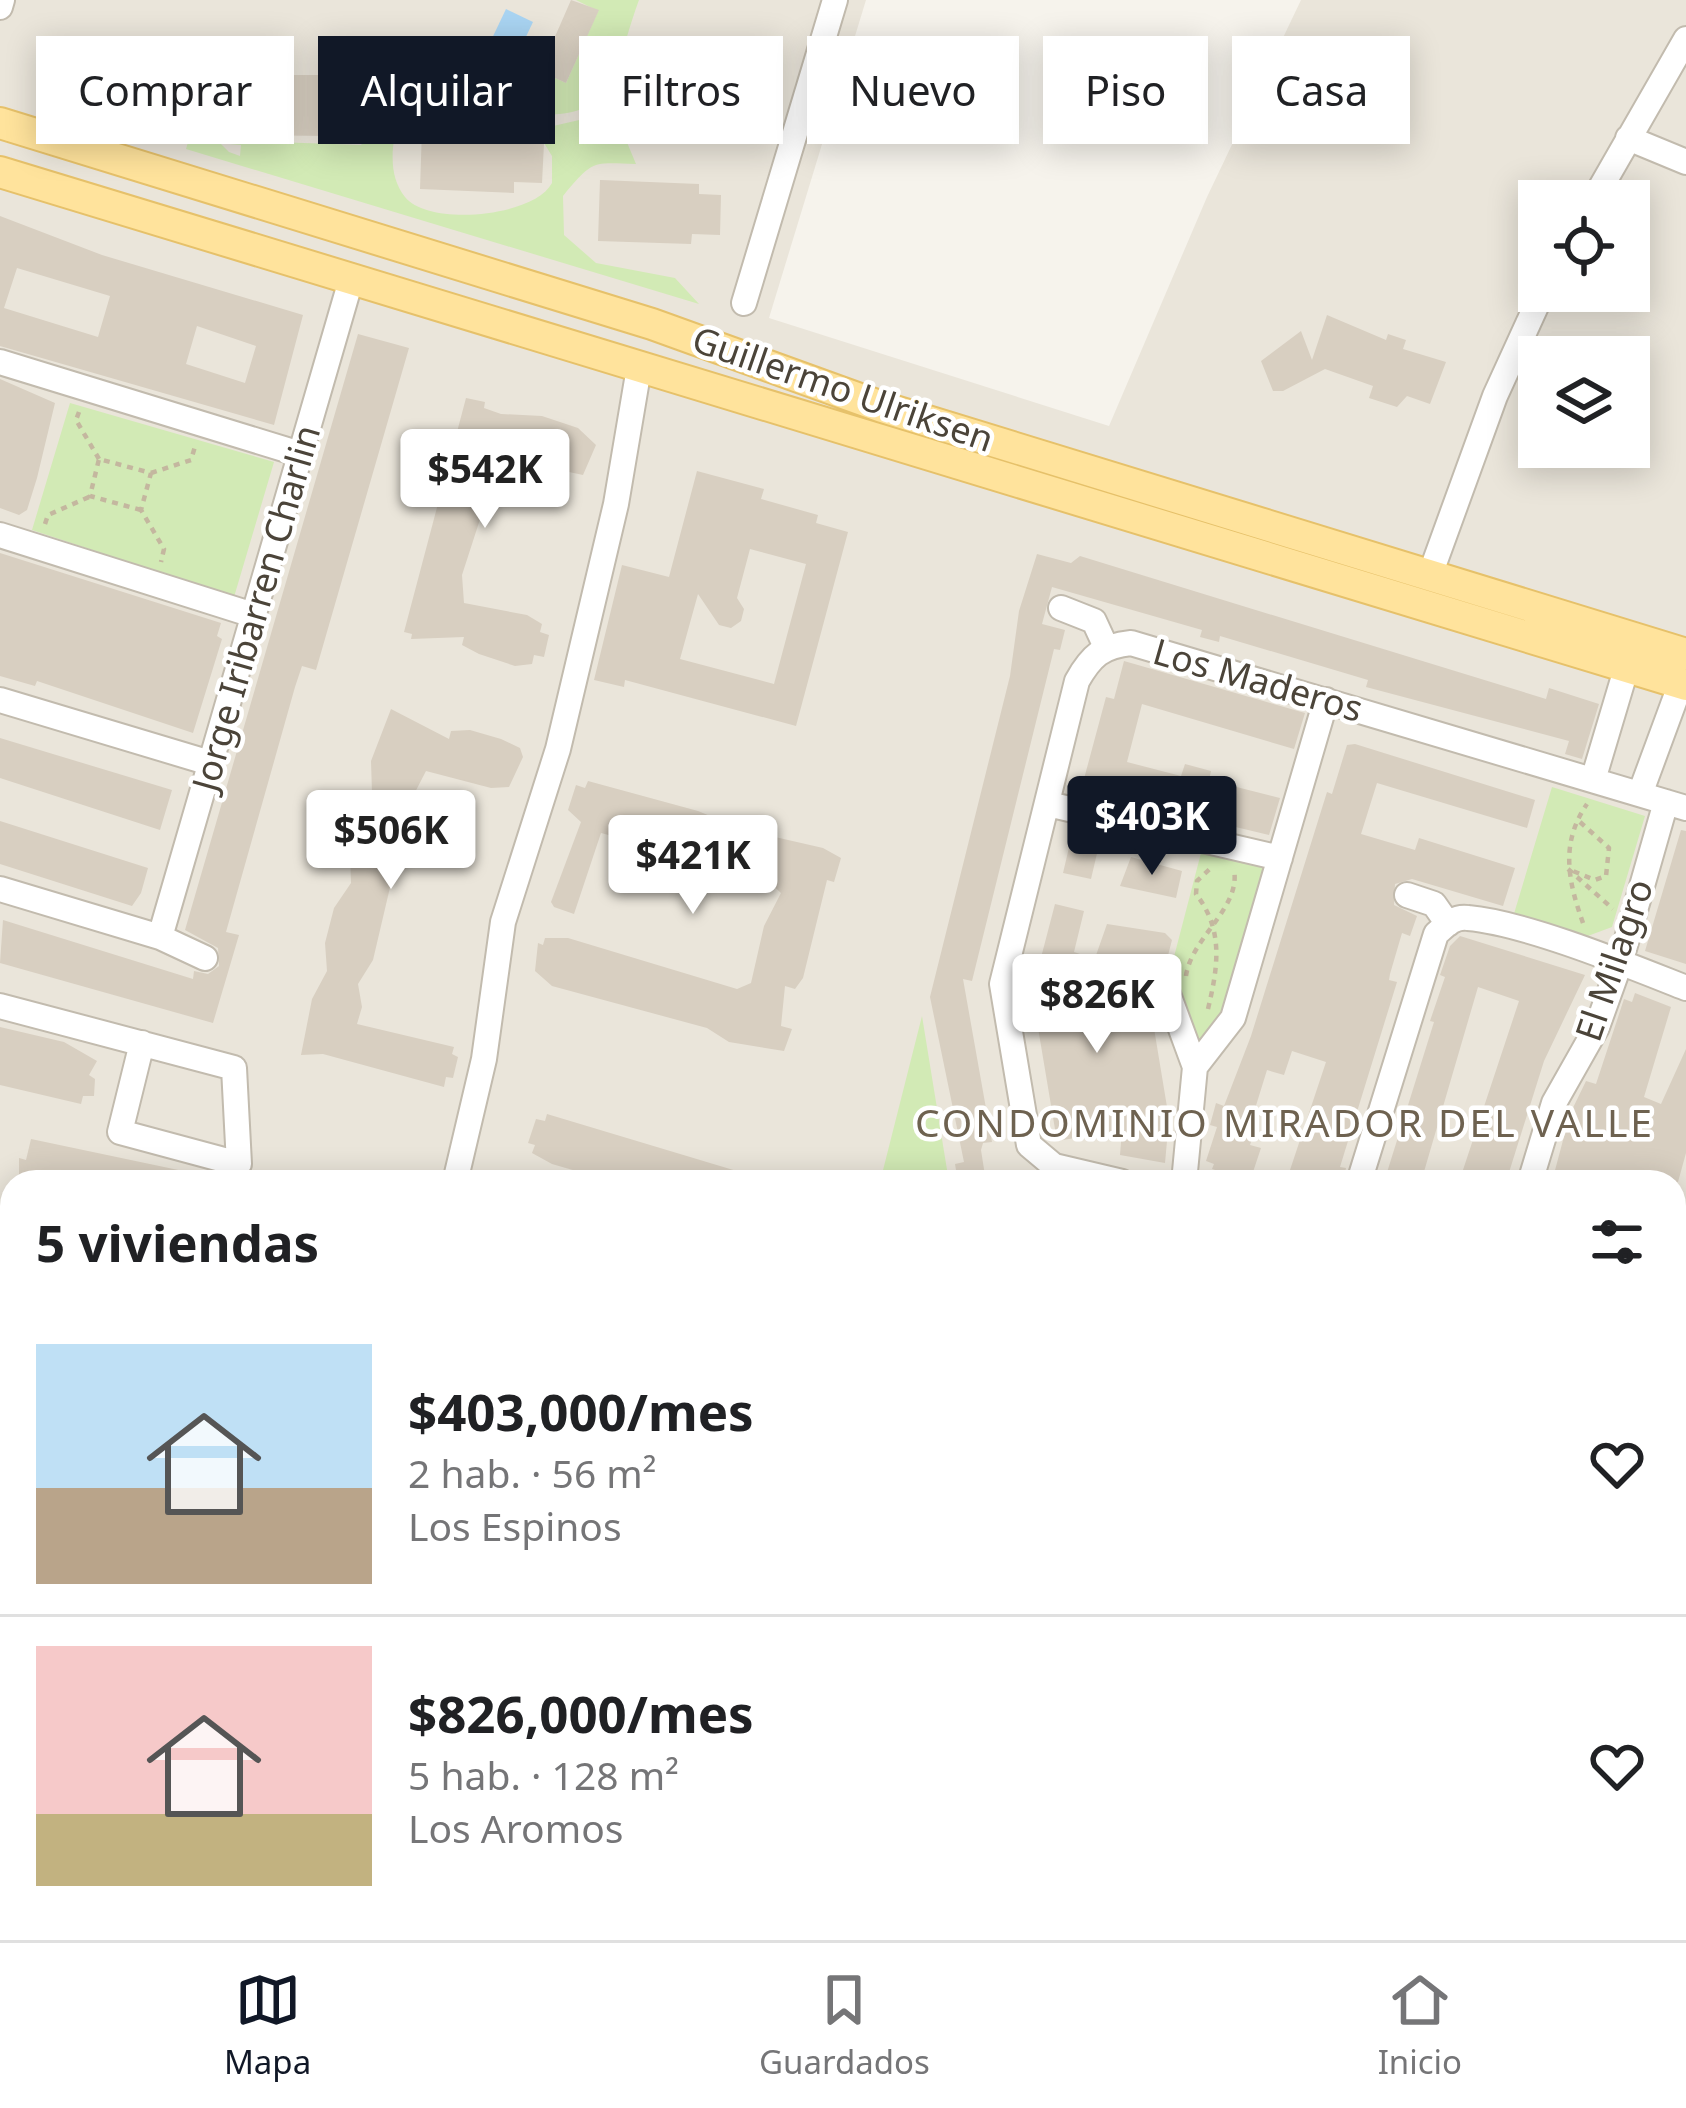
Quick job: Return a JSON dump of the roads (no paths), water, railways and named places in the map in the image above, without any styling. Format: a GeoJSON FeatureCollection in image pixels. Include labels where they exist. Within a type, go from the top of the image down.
{"type":"FeatureCollection","features":[{"type":"Feature","properties":{"kind":"main road","name":"Guillermo Ulriksen"},"geometry":{"type":"LineString","coordinates":[[0,123],[652,324],[882,407],[1430,575],[1684,674]]}},
{"type":"Feature","properties":{"kind":"main road"},"geometry":{"type":"LineString","coordinates":[[49,187],[70,160],[94,152]]}},
{"type":"Feature","properties":{"kind":"main road","name":"Guillermo Ulriksen"},"geometry":{"type":"LineString","coordinates":[[0,172],[1627,666],[1684,674]]}},
{"type":"Feature","properties":{"kind":"street"},"geometry":{"type":"LineString","coordinates":[[744,303],[835,0]]}},
{"type":"Feature","properties":{"kind":"street"},"geometry":{"type":"LineString","coordinates":[[1605,180],[1686,39]]}},
{"type":"Feature","properties":{"kind":"street"},"geometry":{"type":"LineString","coordinates":[[1628,138],[1686,162]]}},
{"type":"Feature","properties":{"kind":"street","name":"Jorge Iribarren Charlin"},"geometry":{"type":"LineString","coordinates":[[160,937],[351,280]]}},
{"type":"Feature","properties":{"kind":"street"},"geometry":{"type":"LineString","coordinates":[[1430,575],[1495,396],[1533,312]]}},
{"type":"Feature","properties":{"kind":"street"},"geometry":{"type":"LineString","coordinates":[[0,362],[300,454]]}},
{"type":"Feature","properties":{"kind":"street"},"geometry":{"type":"LineString","coordinates":[[458,1170],[484,1059],[502,922],[558,748],[616,504],[639,368]]}},
{"type":"Feature","properties":{"kind":"street"},"geometry":{"type":"LineString","coordinates":[[0,535],[254,615]]}},
{"type":"Feature","properties":{"kind":"street"},"geometry":{"type":"LineString","coordinates":[[1060,608],[1094,621],[1106,647]]}},
{"type":"Feature","properties":{"kind":"street","name":"Los Maderos"},"geometry":{"type":"LineString","coordinates":[[1071,1170],[1054,1166],[1030,1145],[1002,984],[1077,680],[1090,658],[1106,647],[1131,643],[1676,805]]}},
{"type":"Feature","properties":{"kind":"street"},"geometry":{"type":"LineString","coordinates":[[1600,783],[1627,666]]}},
{"type":"Feature","properties":{"kind":"street"},"geometry":{"type":"LineString","coordinates":[[1640,794],[1684,674]]}},
{"type":"Feature","properties":{"kind":"street"},"geometry":{"type":"LineString","coordinates":[[0,700],[210,764]]}},
{"type":"Feature","properties":{"kind":"street"},"geometry":{"type":"LineString","coordinates":[[1195,1067],[1233,1018],[1326,700]]}},
{"type":"Feature","properties":{"kind":"street"},"geometry":{"type":"LineString","coordinates":[[1048,804],[1280,858]]}},
{"type":"Feature","properties":{"kind":"street","name":"El Milagro"},"geometry":{"type":"LineString","coordinates":[[1534,1170],[1554,1103],[1597,1027],[1676,805]]}},
{"type":"Feature","properties":{"kind":"street"},"geometry":{"type":"LineString","coordinates":[[0,889],[160,937],[206,958]]}},
{"type":"Feature","properties":{"kind":"street"},"geometry":{"type":"LineString","coordinates":[[1407,895],[1434,904],[1448,924]]}},
{"type":"Feature","properties":{"kind":"street"},"geometry":{"type":"LineString","coordinates":[[1363,1170],[1436,934],[1448,924],[1466,917],[1686,988]]}},
{"type":"Feature","properties":{"kind":"street"},"geometry":{"type":"LineString","coordinates":[[1103,976],[1167,992],[1195,1067],[1185,1170]]}},
{"type":"Feature","properties":{"kind":"street"},"geometry":{"type":"LineString","coordinates":[[0,1006],[142,1043],[234,1068],[239,1164],[120,1132],[142,1043]]}},
{"type":"Feature","properties":{"kind":"water"},"geometry":{"type":"Polygon","coordinates":[[[506,9],[533,22],[526,36],[493,36],[506,9]]]}},
{"type":"Feature","properties":{"kind":"district","name":"CONDOMINIO MIRADOR DEL VALLE"},"geometry":{"type":"Point","coordinates":[1285,1123]}}]}
